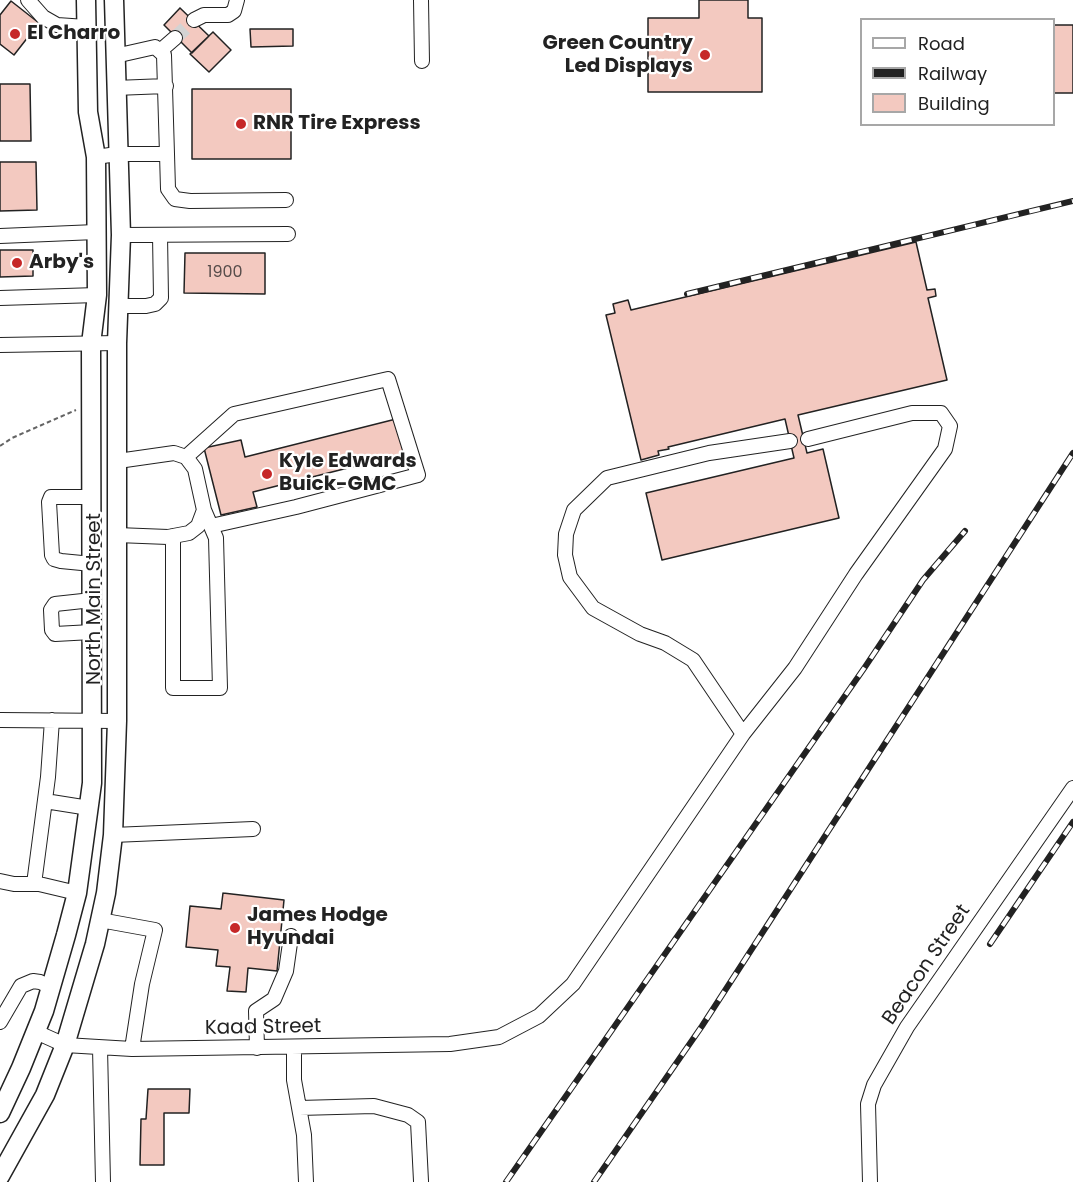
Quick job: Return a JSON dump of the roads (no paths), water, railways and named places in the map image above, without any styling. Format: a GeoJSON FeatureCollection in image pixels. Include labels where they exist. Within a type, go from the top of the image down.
{"type":"FeatureCollection","features":[{"type":"Feature","properties":{"kind":"main road","name":"North Main Street"},"geometry":{"type":"LineString","coordinates":[[0,1113],[36,1032],[51,987],[77,893],[92,783],[91,344],[96,295],[96,157],[88,112],[86,0]]}},
{"type":"Feature","properties":{"kind":"main road","name":"North Main Street"},"geometry":{"type":"LineString","coordinates":[[0,1176],[45,1095],[65,1045],[95,944],[113,835],[117,720],[117,343],[121,235],[114,0]]}},
{"type":"Feature","properties":{"kind":"street"},"geometry":{"type":"LineString","coordinates":[[28,0],[42,18],[57,26],[86,27]]}},
{"type":"Feature","properties":{"kind":"street"},"geometry":{"type":"LineString","coordinates":[[194,20],[204,15],[228,15],[234,11],[237,0]]}},
{"type":"Feature","properties":{"kind":"street"},"geometry":{"type":"LineString","coordinates":[[421,0],[422,61]]}},
{"type":"Feature","properties":{"kind":"street"},"geometry":{"type":"LineString","coordinates":[[160,51],[175,38]]}},
{"type":"Feature","properties":{"kind":"street"},"geometry":{"type":"LineString","coordinates":[[115,56],[155,47],[164,55],[168,189],[175,199],[190,201],[286,200]]}},
{"type":"Feature","properties":{"kind":"street"},"geometry":{"type":"LineString","coordinates":[[115,88],[166,86]]}},
{"type":"Feature","properties":{"kind":"street"},"geometry":{"type":"LineString","coordinates":[[96,157],[117,154],[167,154]]}},
{"type":"Feature","properties":{"kind":"street"},"geometry":{"type":"LineString","coordinates":[[0,236],[96,232]]}},
{"type":"Feature","properties":{"kind":"street"},"geometry":{"type":"LineString","coordinates":[[121,235],[288,234]]}},
{"type":"Feature","properties":{"kind":"street"},"geometry":{"type":"LineString","coordinates":[[118,306],[146,306],[155,304],[161,298],[160,235]]}},
{"type":"Feature","properties":{"kind":"street"},"geometry":{"type":"LineString","coordinates":[[0,298],[96,295]]}},
{"type":"Feature","properties":{"kind":"street"},"geometry":{"type":"LineString","coordinates":[[0,345],[117,343]]}},
{"type":"Feature","properties":{"kind":"street"},"geometry":{"type":"LineString","coordinates":[[186,457],[234,414],[388,379],[418,475],[296,507],[211,526]]}},
{"type":"Feature","properties":{"kind":"street","name":"Kaad Street"},"geometry":{"type":"LineString","coordinates":[[36,1032],[65,1045],[132,1049],[450,1044],[499,1037],[539,1016],[573,984],[743,734],[795,668],[856,574],[945,448],[950,426],[941,413],[912,413],[808,438]]}},
{"type":"Feature","properties":{"kind":"street"},"geometry":{"type":"LineString","coordinates":[[743,734],[693,660],[665,643],[630,629],[593,608],[570,577],[565,555],[566,534],[574,510],[608,478],[710,453],[790,441]]}},
{"type":"Feature","properties":{"kind":"street"},"geometry":{"type":"LineString","coordinates":[[118,461],[174,453],[186,457],[195,469],[204,510],[216,538],[220,688],[173,688],[172,536]]}},
{"type":"Feature","properties":{"kind":"street"},"geometry":{"type":"LineString","coordinates":[[91,497],[51,497],[49,502],[54,559],[92,564]]}},
{"type":"Feature","properties":{"kind":"street"},"geometry":{"type":"LineString","coordinates":[[117,535],[172,536],[189,533],[198,525],[204,510]]}},
{"type":"Feature","properties":{"kind":"street"},"geometry":{"type":"LineString","coordinates":[[92,600],[55,604],[51,610],[52,630],[56,634],[92,632]]}},
{"type":"Feature","properties":{"kind":"street"},"geometry":{"type":"LineString","coordinates":[[0,720],[117,720]]}},
{"type":"Feature","properties":{"kind":"street"},"geometry":{"type":"LineString","coordinates":[[34,884],[45,801],[52,720]]}},
{"type":"Feature","properties":{"kind":"street","name":"Beacon Street"},"geometry":{"type":"LineString","coordinates":[[870,1182],[868,1104],[874,1085],[907,1027],[1071,794]]}},
{"type":"Feature","properties":{"kind":"street"},"geometry":{"type":"LineString","coordinates":[[45,801],[89,808]]}},
{"type":"Feature","properties":{"kind":"street"},"geometry":{"type":"LineString","coordinates":[[113,835],[253,829]]}},
{"type":"Feature","properties":{"kind":"street"},"geometry":{"type":"LineString","coordinates":[[0,881],[14,885],[34,884],[77,893]]}},
{"type":"Feature","properties":{"kind":"street"},"geometry":{"type":"LineString","coordinates":[[100,920],[155,930],[142,984],[132,1049]]}},
{"type":"Feature","properties":{"kind":"street"},"geometry":{"type":"LineString","coordinates":[[257,1048],[256,1011],[274,999],[286,972],[291,936]]}},
{"type":"Feature","properties":{"kind":"street"},"geometry":{"type":"LineString","coordinates":[[0,1022],[21,986],[33,981],[51,987]]}},
{"type":"Feature","properties":{"kind":"street"},"geometry":{"type":"LineString","coordinates":[[294,1047],[294,1080],[304,1135],[306,1182]]}},
{"type":"Feature","properties":{"kind":"street"},"geometry":{"type":"LineString","coordinates":[[100,1048],[104,1182]]}},
{"type":"Feature","properties":{"kind":"street"},"geometry":{"type":"LineString","coordinates":[[299,1108],[374,1106],[408,1115],[418,1122],[420,1181]]}},
{"type":"Feature","properties":{"kind":"tunnel"},"geometry":{"type":"LineString","coordinates":[[175,38],[194,20]]}},
{"type":"Feature","properties":{"kind":"railway"},"geometry":{"type":"LineString","coordinates":[[687,294],[1073,201]]}},
{"type":"Feature","properties":{"kind":"railway"},"geometry":{"type":"LineString","coordinates":[[594,1182],[702,1026],[1073,453]]}},
{"type":"Feature","properties":{"kind":"railway"},"geometry":{"type":"LineString","coordinates":[[506,1182],[865,667],[923,580],[965,531]]}},
{"type":"Feature","properties":{"kind":"railway"},"geometry":{"type":"LineString","coordinates":[[990,944],[1073,822]]}},
{"type":"Feature","properties":{"kind":"place","name":"El Charro"},"geometry":{"type":"Point","coordinates":[15,34]}},
{"type":"Feature","properties":{"kind":"place","name":"Green Country Led Displays"},"geometry":{"type":"Point","coordinates":[705,55]}},
{"type":"Feature","properties":{"kind":"place","name":"RNR Tire Express"},"geometry":{"type":"Point","coordinates":[241,124]}},
{"type":"Feature","properties":{"kind":"place","name":"Arby's"},"geometry":{"type":"Point","coordinates":[17,263]}},
{"type":"Feature","properties":{"kind":"place","name":"Kyle Edwards Buick-GMC"},"geometry":{"type":"Point","coordinates":[267,474]}},
{"type":"Feature","properties":{"kind":"place","name":"James Hodge Hyundai"},"geometry":{"type":"Point","coordinates":[235,928]}}]}
